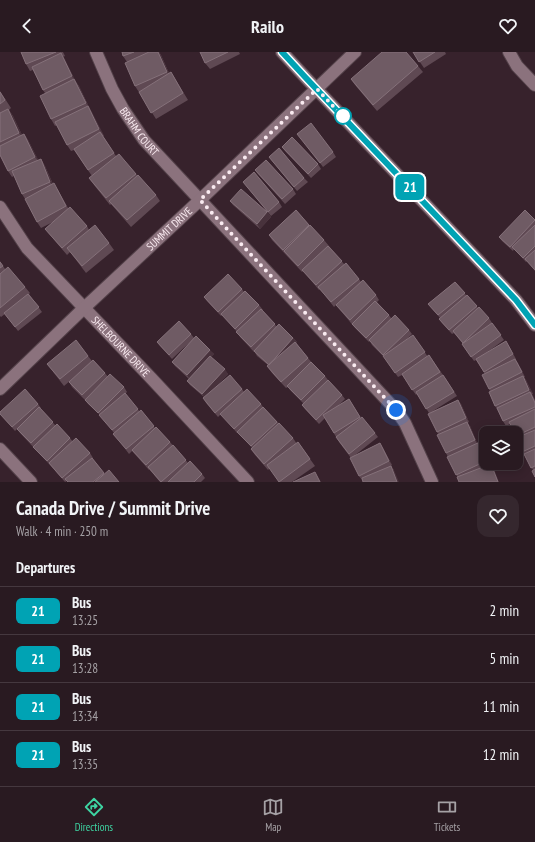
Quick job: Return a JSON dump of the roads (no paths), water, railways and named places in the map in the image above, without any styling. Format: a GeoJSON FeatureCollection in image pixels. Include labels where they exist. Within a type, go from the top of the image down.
{"type":"FeatureCollection","features":[{"type":"Feature","properties":{"kind":"street","name":"BRAHM COURT"},"geometry":{"type":"LineString","coordinates":[[96,52],[112,89],[123,109],[144,140],[396,410],[405,423],[432,482]]}},
{"type":"Feature","properties":{"kind":"street"},"geometry":{"type":"LineString","coordinates":[[282,52],[516,300],[535,324]]}},
{"type":"Feature","properties":{"kind":"street","name":"SUMMIT DRIVE"},"geometry":{"type":"LineString","coordinates":[[0,388],[355,52]]}},
{"type":"Feature","properties":{"kind":"street"},"geometry":{"type":"LineString","coordinates":[[510,52],[517,66],[535,86]]}},
{"type":"Feature","properties":{"kind":"street","name":"SHELBOURNE DRIVE"},"geometry":{"type":"LineString","coordinates":[[0,207],[27,248],[248,482]]}},
{"type":"Feature","properties":{"kind":"street"},"geometry":{"type":"LineString","coordinates":[[0,449],[31,482]]}}]}
